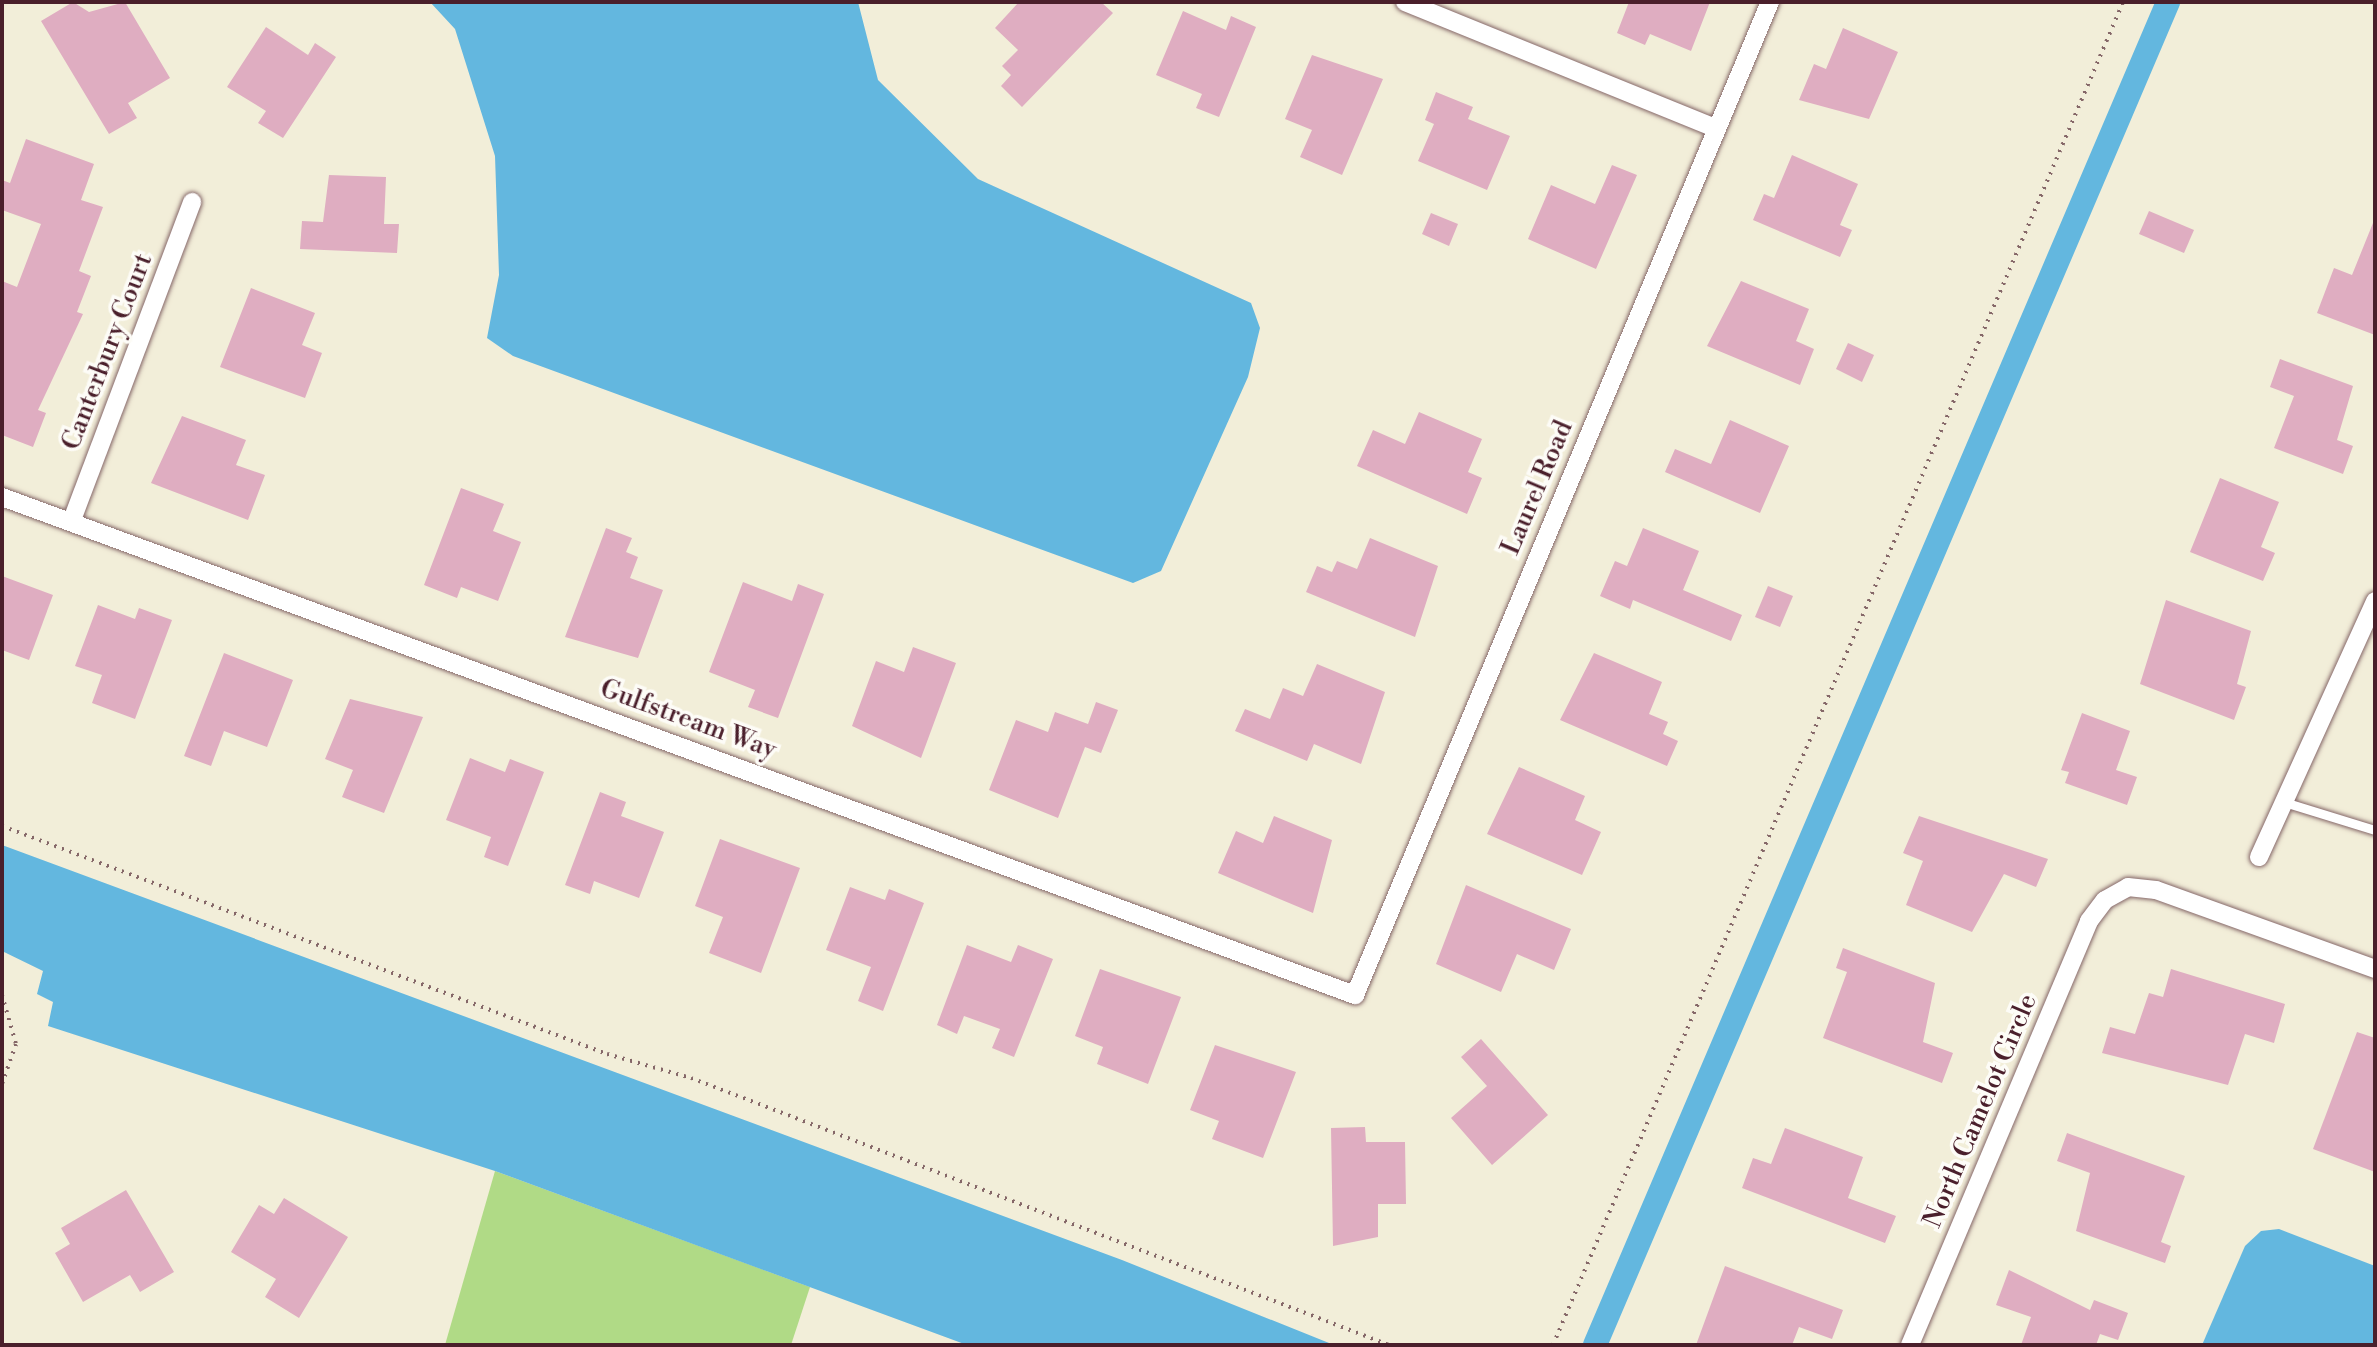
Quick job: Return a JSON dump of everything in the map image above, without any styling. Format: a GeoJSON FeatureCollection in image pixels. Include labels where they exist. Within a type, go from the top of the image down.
{"type":"FeatureCollection","features":[{"type":"Feature","properties":{"kind":"street"},"geometry":{"type":"LineString","coordinates":[[1405,2],[1716,128]]}},
{"type":"Feature","properties":{"kind":"street","name":"Laurel Road"},"geometry":{"type":"LineString","coordinates":[[1355,995],[1770,2]]}},
{"type":"Feature","properties":{"kind":"street","name":"Canterbury Court"},"geometry":{"type":"LineString","coordinates":[[72,520],[192,202]]}},
{"type":"Feature","properties":{"kind":"street","name":"Gulfstream Way"},"geometry":{"type":"LineString","coordinates":[[2,497],[72,520],[1355,995]]}},
{"type":"Feature","properties":{"kind":"street"},"geometry":{"type":"LineString","coordinates":[[2259,857],[2375,601]]}},
{"type":"Feature","properties":{"kind":"street","name":"North Camelot Circle"},"geometry":{"type":"LineString","coordinates":[[1910,1345],[2089,921],[2105,900],[2128,887],[2156,890],[2375,969]]}},
{"type":"Feature","properties":{"kind":"lane"},"geometry":{"type":"LineString","coordinates":[[2284,802],[2375,830]]}},
{"type":"Feature","properties":{"kind":"path"},"geometry":{"type":"LineString","coordinates":[[1553,1345],[2123,2]]}},
{"type":"Feature","properties":{"kind":"path"},"geometry":{"type":"LineString","coordinates":[[2,826],[607,1054],[691,1078],[1389,1345]]}},
{"type":"Feature","properties":{"kind":"path"},"geometry":{"type":"LineString","coordinates":[[2,995],[16,1044],[2,1084]]}},
{"type":"Feature","properties":{"kind":"green space"},"geometry":{"type":"Polygon","coordinates":[[[495,1171],[810,1287],[791,1345],[445,1345],[495,1171]]]}},
{"type":"Feature","properties":{"kind":"water"},"geometry":{"type":"Polygon","coordinates":[[[430,2],[858,2],[878,80],[978,179],[1251,303],[1260,328],[1248,377],[1161,571],[1133,583],[513,356],[487,338],[499,275],[495,156],[455,29],[430,2]]]}},
{"type":"Feature","properties":{"kind":"water"},"geometry":{"type":"Polygon","coordinates":[[[2,845],[1122,1260],[1334,1345],[967,1345],[495,1171],[48,1026],[53,1002],[37,994],[43,971],[2,951],[2,845]]]}},
{"type":"Feature","properties":{"kind":"water"},"geometry":{"type":"Polygon","coordinates":[[[2279,1229],[2375,1266],[2375,1345],[2202,1345],[2245,1246],[2261,1231],[2279,1229]]]}},
{"type":"Feature","properties":{"kind":"building"},"geometry":{"type":"Polygon","coordinates":[[[73,2],[89,12],[125,2],[170,78],[128,103],[137,118],[109,134],[41,21],[73,2]]]}},
{"type":"Feature","properties":{"kind":"building"},"geometry":{"type":"Polygon","coordinates":[[[1019,2],[1101,2],[1113,13],[1022,107],[1001,86],[1011,75],[1002,66],[1018,50],[995,28],[1019,2]]]}},
{"type":"Feature","properties":{"kind":"building"},"geometry":{"type":"Polygon","coordinates":[[[1629,2],[1710,2],[1691,51],[1650,34],[1645,45],[1617,33],[1629,2]]]}},
{"type":"Feature","properties":{"kind":"building"},"geometry":{"type":"Polygon","coordinates":[[[1183,11],[1226,30],[1231,16],[1256,27],[1219,117],[1196,108],[1202,94],[1156,75],[1183,11]]]}},
{"type":"Feature","properties":{"kind":"building"},"geometry":{"type":"Polygon","coordinates":[[[266,27],[308,55],[315,43],[336,57],[283,138],[258,123],[266,111],[227,87],[266,27]]]}},
{"type":"Feature","properties":{"kind":"building"},"geometry":{"type":"Polygon","coordinates":[[[1843,28],[1898,52],[1869,119],[1799,100],[1814,64],[1826,69],[1843,28]]]}},
{"type":"Feature","properties":{"kind":"building"},"geometry":{"type":"Polygon","coordinates":[[[1312,55],[1383,79],[1342,175],[1300,157],[1312,130],[1285,119],[1312,55]]]}},
{"type":"Feature","properties":{"kind":"building"},"geometry":{"type":"Polygon","coordinates":[[[1436,92],[1473,107],[1468,119],[1510,136],[1487,190],[1418,161],[1434,124],[1425,120],[1436,92]]]}},
{"type":"Feature","properties":{"kind":"building"},"geometry":{"type":"Polygon","coordinates":[[[26,139],[94,164],[81,200],[103,207],[79,271],[91,276],[77,312],[83,314],[38,410],[46,413],[33,447],[2,435],[2,281],[17,287],[41,224],[2,210],[2,180],[10,183],[26,139]]]}},
{"type":"Feature","properties":{"kind":"building"},"geometry":{"type":"Polygon","coordinates":[[[1792,155],[1858,184],[1840,225],[1852,230],[1840,257],[1753,220],[1764,194],[1774,198],[1792,155]]]}},
{"type":"Feature","properties":{"kind":"building"},"geometry":{"type":"Polygon","coordinates":[[[1612,165],[1637,175],[1596,269],[1528,239],[1551,185],[1595,204],[1612,165]]]}},
{"type":"Feature","properties":{"kind":"building"},"geometry":{"type":"Polygon","coordinates":[[[329,175],[386,177],[384,224],[399,224],[397,253],[300,249],[302,221],[323,222],[329,175]]]}},
{"type":"Feature","properties":{"kind":"building"},"geometry":{"type":"Polygon","coordinates":[[[2149,211],[2194,230],[2184,253],[2139,234],[2149,211]]]}},
{"type":"Feature","properties":{"kind":"building"},"geometry":{"type":"Polygon","coordinates":[[[1431,213],[1458,224],[1449,246],[1422,234],[1431,213]]]}},
{"type":"Feature","properties":{"kind":"building"},"geometry":{"type":"Polygon","coordinates":[[[2375,218],[2375,335],[2317,313],[2334,268],[2352,275],[2375,218]]]}},
{"type":"Feature","properties":{"kind":"building"},"geometry":{"type":"Polygon","coordinates":[[[1741,281],[1809,309],[1796,341],[1814,349],[1800,385],[1707,346],[1741,281]]]}},
{"type":"Feature","properties":{"kind":"building"},"geometry":{"type":"Polygon","coordinates":[[[251,288],[315,313],[302,345],[322,353],[305,398],[220,367],[251,288]]]}},
{"type":"Feature","properties":{"kind":"building"},"geometry":{"type":"Polygon","coordinates":[[[1848,343],[1874,355],[1862,382],[1836,369],[1848,343]]]}},
{"type":"Feature","properties":{"kind":"building"},"geometry":{"type":"Polygon","coordinates":[[[2280,359],[2353,386],[2337,440],[2353,446],[2343,474],[2274,448],[2294,396],[2270,387],[2280,359]]]}},
{"type":"Feature","properties":{"kind":"building"},"geometry":{"type":"Polygon","coordinates":[[[1419,412],[1482,439],[1468,472],[1482,478],[1467,514],[1357,466],[1373,430],[1405,444],[1419,412]]]}},
{"type":"Feature","properties":{"kind":"building"},"geometry":{"type":"Polygon","coordinates":[[[182,416],[246,440],[236,465],[265,475],[248,520],[151,483],[182,416]]]}},
{"type":"Feature","properties":{"kind":"building"},"geometry":{"type":"Polygon","coordinates":[[[1730,420],[1789,446],[1760,513],[1665,472],[1675,449],[1711,464],[1730,420]]]}},
{"type":"Feature","properties":{"kind":"building"},"geometry":{"type":"Polygon","coordinates":[[[2220,478],[2279,502],[2261,547],[2275,553],[2263,581],[2190,552],[2220,478]]]}},
{"type":"Feature","properties":{"kind":"building"},"geometry":{"type":"Polygon","coordinates":[[[461,488],[504,504],[493,531],[521,542],[498,601],[461,587],[457,598],[424,585],[461,488]]]}},
{"type":"Feature","properties":{"kind":"building"},"geometry":{"type":"Polygon","coordinates":[[[606,528],[632,538],[626,552],[638,557],[630,578],[663,590],[638,658],[565,637],[606,528]]]}},
{"type":"Feature","properties":{"kind":"building"},"geometry":{"type":"Polygon","coordinates":[[[1643,528],[1699,551],[1683,590],[1742,615],[1731,641],[1633,600],[1630,609],[1600,596],[1615,561],[1627,566],[1643,528]]]}},
{"type":"Feature","properties":{"kind":"building"},"geometry":{"type":"Polygon","coordinates":[[[1370,538],[1438,566],[1415,637],[1306,592],[1317,566],[1332,572],[1337,561],[1357,569],[1370,538]]]}},
{"type":"Feature","properties":{"kind":"building"},"geometry":{"type":"Polygon","coordinates":[[[2,576],[53,595],[29,660],[2,650],[2,576]]]}},
{"type":"Feature","properties":{"kind":"building"},"geometry":{"type":"Polygon","coordinates":[[[743,582],[792,601],[798,584],[824,594],[778,718],[748,707],[755,690],[709,672],[743,582]]]}},
{"type":"Feature","properties":{"kind":"building"},"geometry":{"type":"Polygon","coordinates":[[[1768,586],[1793,596],[1780,627],[1755,617],[1768,586]]]}},
{"type":"Feature","properties":{"kind":"building"},"geometry":{"type":"Polygon","coordinates":[[[2166,600],[2251,631],[2237,684],[2246,687],[2234,720],[2140,684],[2166,600]]]}},
{"type":"Feature","properties":{"kind":"building"},"geometry":{"type":"Polygon","coordinates":[[[98,605],[135,619],[139,608],[172,620],[135,719],[92,703],[102,675],[75,666],[98,605]]]}},
{"type":"Feature","properties":{"kind":"building"},"geometry":{"type":"Polygon","coordinates":[[[913,647],[956,663],[921,758],[852,726],[876,661],[904,672],[913,647]]]}},
{"type":"Feature","properties":{"kind":"building"},"geometry":{"type":"Polygon","coordinates":[[[224,653],[293,680],[267,747],[224,731],[211,766],[184,756],[224,653]]]}},
{"type":"Feature","properties":{"kind":"building"},"geometry":{"type":"Polygon","coordinates":[[[1594,653],[1662,682],[1649,714],[1668,722],[1663,734],[1678,741],[1667,766],[1560,720],[1594,653]]]}},
{"type":"Feature","properties":{"kind":"building"},"geometry":{"type":"Polygon","coordinates":[[[1317,664],[1385,692],[1361,764],[1314,744],[1307,761],[1235,731],[1245,709],[1270,719],[1283,688],[1303,696],[1317,664]]]}},
{"type":"Feature","properties":{"kind":"building"},"geometry":{"type":"Polygon","coordinates":[[[350,699],[423,717],[384,813],[342,797],[353,770],[325,759],[350,699]]]}},
{"type":"Feature","properties":{"kind":"building"},"geometry":{"type":"Polygon","coordinates":[[[1096,702],[1118,710],[1101,753],[1085,747],[1058,818],[989,790],[1016,720],[1048,732],[1055,712],[1088,724],[1096,702]]]}},
{"type":"Feature","properties":{"kind":"building"},"geometry":{"type":"Polygon","coordinates":[[[2082,713],[2130,731],[2116,770],[2137,777],[2127,805],[2065,783],[2069,772],[2061,770],[2082,713]]]}},
{"type":"Feature","properties":{"kind":"building"},"geometry":{"type":"Polygon","coordinates":[[[470,758],[505,772],[510,759],[544,772],[508,866],[484,857],[491,837],[446,820],[470,758]]]}},
{"type":"Feature","properties":{"kind":"building"},"geometry":{"type":"Polygon","coordinates":[[[1519,767],[1585,796],[1575,820],[1601,832],[1582,875],[1487,834],[1519,767]]]}},
{"type":"Feature","properties":{"kind":"building"},"geometry":{"type":"Polygon","coordinates":[[[600,792],[626,802],[621,816],[664,832],[639,898],[594,881],[590,894],[565,885],[600,792]]]}},
{"type":"Feature","properties":{"kind":"building"},"geometry":{"type":"Polygon","coordinates":[[[1274,816],[1332,840],[1313,913],[1218,873],[1236,831],[1263,843],[1274,816]]]}},
{"type":"Feature","properties":{"kind":"building"},"geometry":{"type":"Polygon","coordinates":[[[1919,816],[2048,859],[2036,887],[2004,874],[1972,932],[1906,905],[1923,861],[1903,853],[1919,816]]]}},
{"type":"Feature","properties":{"kind":"building"},"geometry":{"type":"Polygon","coordinates":[[[720,839],[800,868],[761,973],[709,953],[723,917],[695,906],[720,839]]]}},
{"type":"Feature","properties":{"kind":"building"},"geometry":{"type":"Polygon","coordinates":[[[1466,885],[1571,929],[1554,970],[1517,954],[1501,992],[1436,964],[1466,885]]]}},
{"type":"Feature","properties":{"kind":"building"},"geometry":{"type":"Polygon","coordinates":[[[850,887],[885,900],[889,889],[924,903],[883,1011],[858,1001],[871,967],[826,950],[850,887]]]}},
{"type":"Feature","properties":{"kind":"building"},"geometry":{"type":"Polygon","coordinates":[[[967,945],[1011,962],[1018,945],[1053,959],[1014,1057],[992,1048],[1000,1029],[964,1016],[957,1034],[937,1025],[967,945]]]}},
{"type":"Feature","properties":{"kind":"building"},"geometry":{"type":"Polygon","coordinates":[[[1843,948],[1935,983],[1923,1042],[1953,1053],[1942,1083],[1823,1038],[1847,972],[1836,968],[1843,948]]]}},
{"type":"Feature","properties":{"kind":"building"},"geometry":{"type":"Polygon","coordinates":[[[1100,969],[1181,997],[1148,1084],[1097,1064],[1103,1047],[1075,1036],[1100,969]]]}},
{"type":"Feature","properties":{"kind":"building"},"geometry":{"type":"Polygon","coordinates":[[[2171,969],[2285,1004],[2274,1043],[2245,1034],[2228,1085],[2102,1053],[2110,1027],[2135,1034],[2149,993],[2163,997],[2171,969]]]}},
{"type":"Feature","properties":{"kind":"building"},"geometry":{"type":"Polygon","coordinates":[[[2357,1032],[2375,1038],[2375,1172],[2313,1149],[2357,1032]]]}},
{"type":"Feature","properties":{"kind":"building"},"geometry":{"type":"Polygon","coordinates":[[[1481,1039],[1548,1115],[1492,1165],[1451,1118],[1487,1086],[1461,1057],[1481,1039]]]}},
{"type":"Feature","properties":{"kind":"building"},"geometry":{"type":"Polygon","coordinates":[[[1215,1045],[1296,1072],[1263,1158],[1212,1139],[1219,1121],[1190,1110],[1215,1045]]]}},
{"type":"Feature","properties":{"kind":"building"},"geometry":{"type":"Polygon","coordinates":[[[1365,1127],[1366,1142],[1405,1142],[1406,1204],[1378,1204],[1378,1237],[1333,1246],[1331,1128],[1365,1127]]]}},
{"type":"Feature","properties":{"kind":"building"},"geometry":{"type":"Polygon","coordinates":[[[1785,1128],[1863,1157],[1848,1198],[1896,1216],[1885,1243],[1742,1188],[1753,1158],[1771,1164],[1785,1128]]]}},
{"type":"Feature","properties":{"kind":"building"},"geometry":{"type":"Polygon","coordinates":[[[2067,1133],[2185,1176],[2161,1242],[2171,1246],[2165,1263],[2076,1231],[2090,1173],[2057,1161],[2067,1133]]]}},
{"type":"Feature","properties":{"kind":"building"},"geometry":{"type":"Polygon","coordinates":[[[126,1190],[174,1272],[140,1292],[130,1275],[83,1302],[55,1253],[70,1244],[61,1228],[126,1190]]]}},
{"type":"Feature","properties":{"kind":"building"},"geometry":{"type":"Polygon","coordinates":[[[284,1198],[348,1237],[299,1318],[265,1297],[276,1279],[231,1252],[259,1205],[274,1214],[284,1198]]]}},
{"type":"Feature","properties":{"kind":"building"},"geometry":{"type":"Polygon","coordinates":[[[1725,1266],[1843,1310],[1832,1339],[1799,1327],[1792,1345],[1696,1345],[1725,1266]]]}},
{"type":"Feature","properties":{"kind":"building"},"geometry":{"type":"Polygon","coordinates":[[[2009,1270],[2090,1310],[2094,1300],[2128,1313],[2118,1340],[2100,1334],[2096,1345],[2021,1345],[2031,1317],[1996,1305],[2009,1270]]]}},
{"type":"Feature","properties":{"kind":"waterway"},"geometry":{"type":"LineString","coordinates":[[1595,1345],[2168,2]]}}]}
